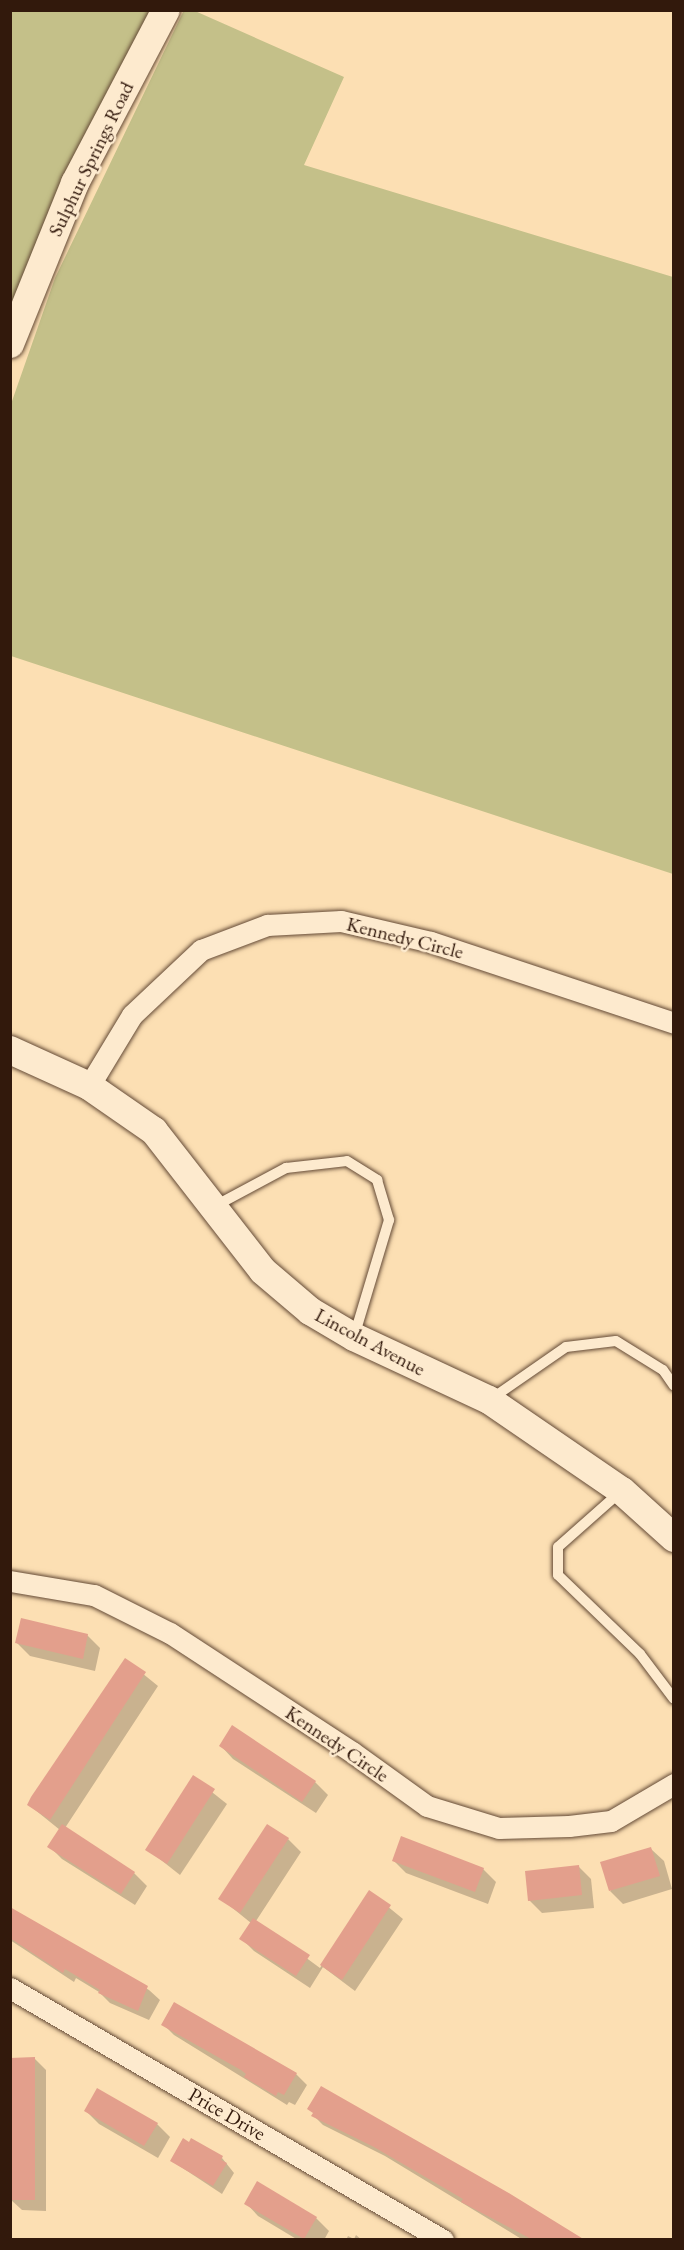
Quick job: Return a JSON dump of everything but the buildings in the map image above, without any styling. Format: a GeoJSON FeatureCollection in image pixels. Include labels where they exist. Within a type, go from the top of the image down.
{"type":"FeatureCollection","features":[{"type":"Feature","properties":{"kind":"street","name":"Sulphur Springs Road"},"geometry":{"type":"LineString","coordinates":[[10,344],[75,183],[166,10]]}},
{"type":"Feature","properties":{"kind":"street","name":"Kennedy Circle"},"geometry":{"type":"LineString","coordinates":[[89,1086],[132,1015],[201,950],[267,925],[341,921],[419,939],[674,1023]]}},
{"type":"Feature","properties":{"kind":"street","name":"Lincoln Avenue"},"geometry":{"type":"LineString","coordinates":[[10,1050],[89,1086],[154,1131],[264,1271],[310,1311],[354,1337],[489,1400],[622,1491],[674,1538]]}},
{"type":"Feature","properties":{"kind":"street","name":"Kennedy Circle"},"geometry":{"type":"LineString","coordinates":[[10,1581],[94,1595],[170,1633],[352,1752],[427,1806],[499,1828],[569,1826],[611,1821],[674,1784]]}},
{"type":"Feature","properties":{"kind":"street","name":"Price Drive"},"geometry":{"type":"LineString","coordinates":[[10,1988],[443,2240]]}},
{"type":"Feature","properties":{"kind":"lane"},"geometry":{"type":"LineString","coordinates":[[214,1206],[286,1168],[347,1161],[378,1180],[389,1220],[354,1337]]}},
{"type":"Feature","properties":{"kind":"lane"},"geometry":{"type":"LineString","coordinates":[[489,1400],[566,1347],[616,1341],[663,1370],[674,1386]]}},
{"type":"Feature","properties":{"kind":"lane"},"geometry":{"type":"LineString","coordinates":[[622,1491],[558,1547],[558,1575],[640,1654],[674,1699]]}},
{"type":"Feature","properties":{"kind":"shaded area"},"geometry":{"type":"Polygon","coordinates":[[[184,10],[195,11],[344,77],[304,165],[673,277],[673,874],[11,656],[11,404],[55,278],[184,10]]]}},
{"type":"Feature","properties":{"kind":"shaded area"},"geometry":{"type":"Polygon","coordinates":[[[11,11],[166,11],[24,307],[11,302],[11,11]]]}}]}
